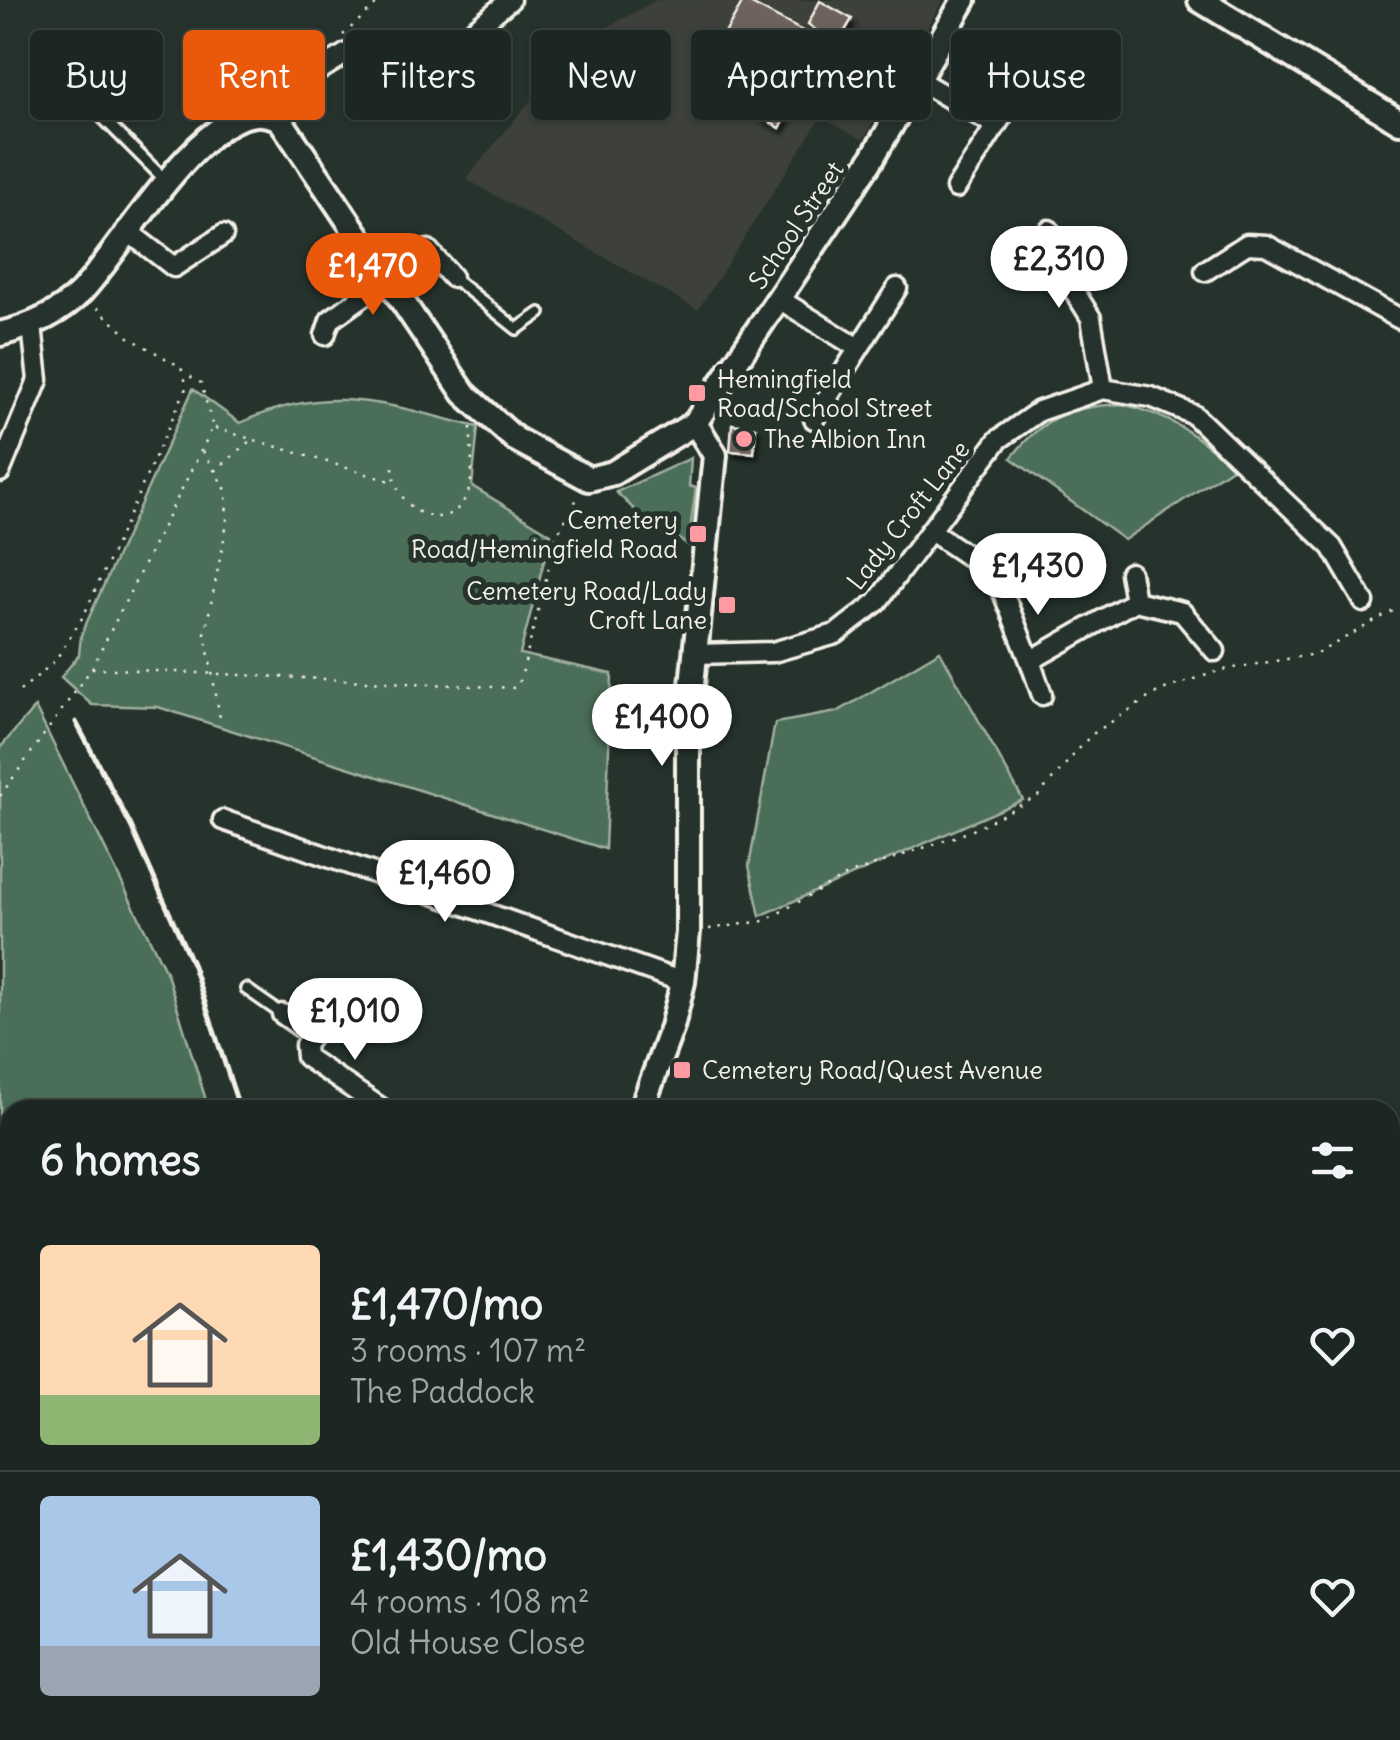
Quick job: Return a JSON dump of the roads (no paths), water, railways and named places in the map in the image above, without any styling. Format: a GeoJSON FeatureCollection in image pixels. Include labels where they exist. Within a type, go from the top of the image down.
{"type":"FeatureCollection","features":[{"type":"Feature","properties":{"kind":"street"},"geometry":{"type":"LineString","coordinates":[[325,67],[347,53],[457,44],[510,0]]}},
{"type":"Feature","properties":{"kind":"street","name":"School Street"},"geometry":{"type":"LineString","coordinates":[[931,60],[964,0]]}},
{"type":"Feature","properties":{"kind":"street"},"geometry":{"type":"LineString","coordinates":[[1200,0],[1400,122]]}},
{"type":"Feature","properties":{"kind":"street"},"geometry":{"type":"LineString","coordinates":[[931,93],[995,125]]}},
{"type":"Feature","properties":{"kind":"street"},"geometry":{"type":"LineString","coordinates":[[0,334],[32,326],[80,292],[126,230],[202,144],[234,120]]}},
{"type":"Feature","properties":{"kind":"street"},"geometry":{"type":"LineString","coordinates":[[280,120],[472,400],[514,439],[589,478],[613,473],[695,423],[715,455],[689,712],[688,932],[683,982],[672,1027],[645,1100]]}},
{"type":"Feature","properties":{"kind":"street","name":"School Street"},"geometry":{"type":"LineString","coordinates":[[695,423],[895,120]]}},
{"type":"Feature","properties":{"kind":"street"},"geometry":{"type":"LineString","coordinates":[[956,188],[998,120]]}},
{"type":"Feature","properties":{"kind":"street"},"geometry":{"type":"LineString","coordinates":[[126,230],[174,266],[223,235]]}},
{"type":"Feature","properties":{"kind":"street"},"geometry":{"type":"LineString","coordinates":[[1049,230],[1055,260],[1091,318],[1103,389]]}},
{"type":"Feature","properties":{"kind":"street"},"geometry":{"type":"LineString","coordinates":[[1204,271],[1247,244],[1266,245],[1400,318]]}},
{"type":"Feature","properties":{"kind":"street"},"geometry":{"type":"LineString","coordinates":[[326,335],[330,320],[428,250],[452,276]]}},
{"type":"Feature","properties":{"kind":"street"},"geometry":{"type":"LineString","coordinates":[[814,419],[896,288]]}},
{"type":"Feature","properties":{"kind":"street"},"geometry":{"type":"LineString","coordinates":[[780,299],[858,348]]}},
{"type":"Feature","properties":{"kind":"street"},"geometry":{"type":"LineString","coordinates":[[0,472],[38,380],[32,326]]}},
{"type":"Feature","properties":{"kind":"street","name":"Lady Croft Lane"},"geometry":{"type":"LineString","coordinates":[[696,654],[773,652],[836,634],[878,602],[998,440],[1039,411],[1103,389],[1151,397],[1194,414],[1332,547],[1364,602]]}},
{"type":"Feature","properties":{"kind":"street"},"geometry":{"type":"LineString","coordinates":[[931,532],[996,575],[1042,696]]}},
{"type":"Feature","properties":{"kind":"street"},"geometry":{"type":"LineString","coordinates":[[1130,573],[1134,601]]}},
{"type":"Feature","properties":{"kind":"street"},"geometry":{"type":"LineString","coordinates":[[1030,661],[1134,601],[1162,604],[1190,617],[1215,651]]}},
{"type":"Feature","properties":{"kind":"street"},"geometry":{"type":"LineString","coordinates":[[223,820],[683,982]]}},
{"type":"Feature","properties":{"kind":"street"},"geometry":{"type":"LineString","coordinates":[[282,1014],[312,1035]]}},
{"type":"Feature","properties":{"kind":"street"},"geometry":{"type":"LineString","coordinates":[[326,1015],[303,1052],[310,1062],[369,1100]]}},
{"type":"Feature","properties":{"kind":"lane"},"geometry":{"type":"LineString","coordinates":[[105,120],[168,183]]}},
{"type":"Feature","properties":{"kind":"lane"},"geometry":{"type":"LineString","coordinates":[[452,276],[517,329],[540,313]]}},
{"type":"Feature","properties":{"kind":"lane"},"geometry":{"type":"LineString","coordinates":[[618,709],[689,712]]}},
{"type":"Feature","properties":{"kind":"lane"},"geometry":{"type":"LineString","coordinates":[[246,989],[282,1014]]}},
{"type":"Feature","properties":{"kind":"railway"},"geometry":{"type":"LineString","coordinates":[[76,722],[131,826],[193,966],[237,1100]]}},
{"type":"Feature","properties":{"kind":"place","name":"Hemingfield Road/School Street"},"geometry":{"type":"Point","coordinates":[697,393]}},
{"type":"Feature","properties":{"kind":"place","name":"The Albion Inn"},"geometry":{"type":"Point","coordinates":[744,439]}},
{"type":"Feature","properties":{"kind":"place","name":"Cemetery Road/Hemingfield Road"},"geometry":{"type":"Point","coordinates":[698,534]}},
{"type":"Feature","properties":{"kind":"place","name":"Cemetery Road/Lady Croft Lane"},"geometry":{"type":"Point","coordinates":[727,605]}},
{"type":"Feature","properties":{"kind":"place","name":"Cemetery Road/Quest Avenue"},"geometry":{"type":"Point","coordinates":[682,1070]}}]}
